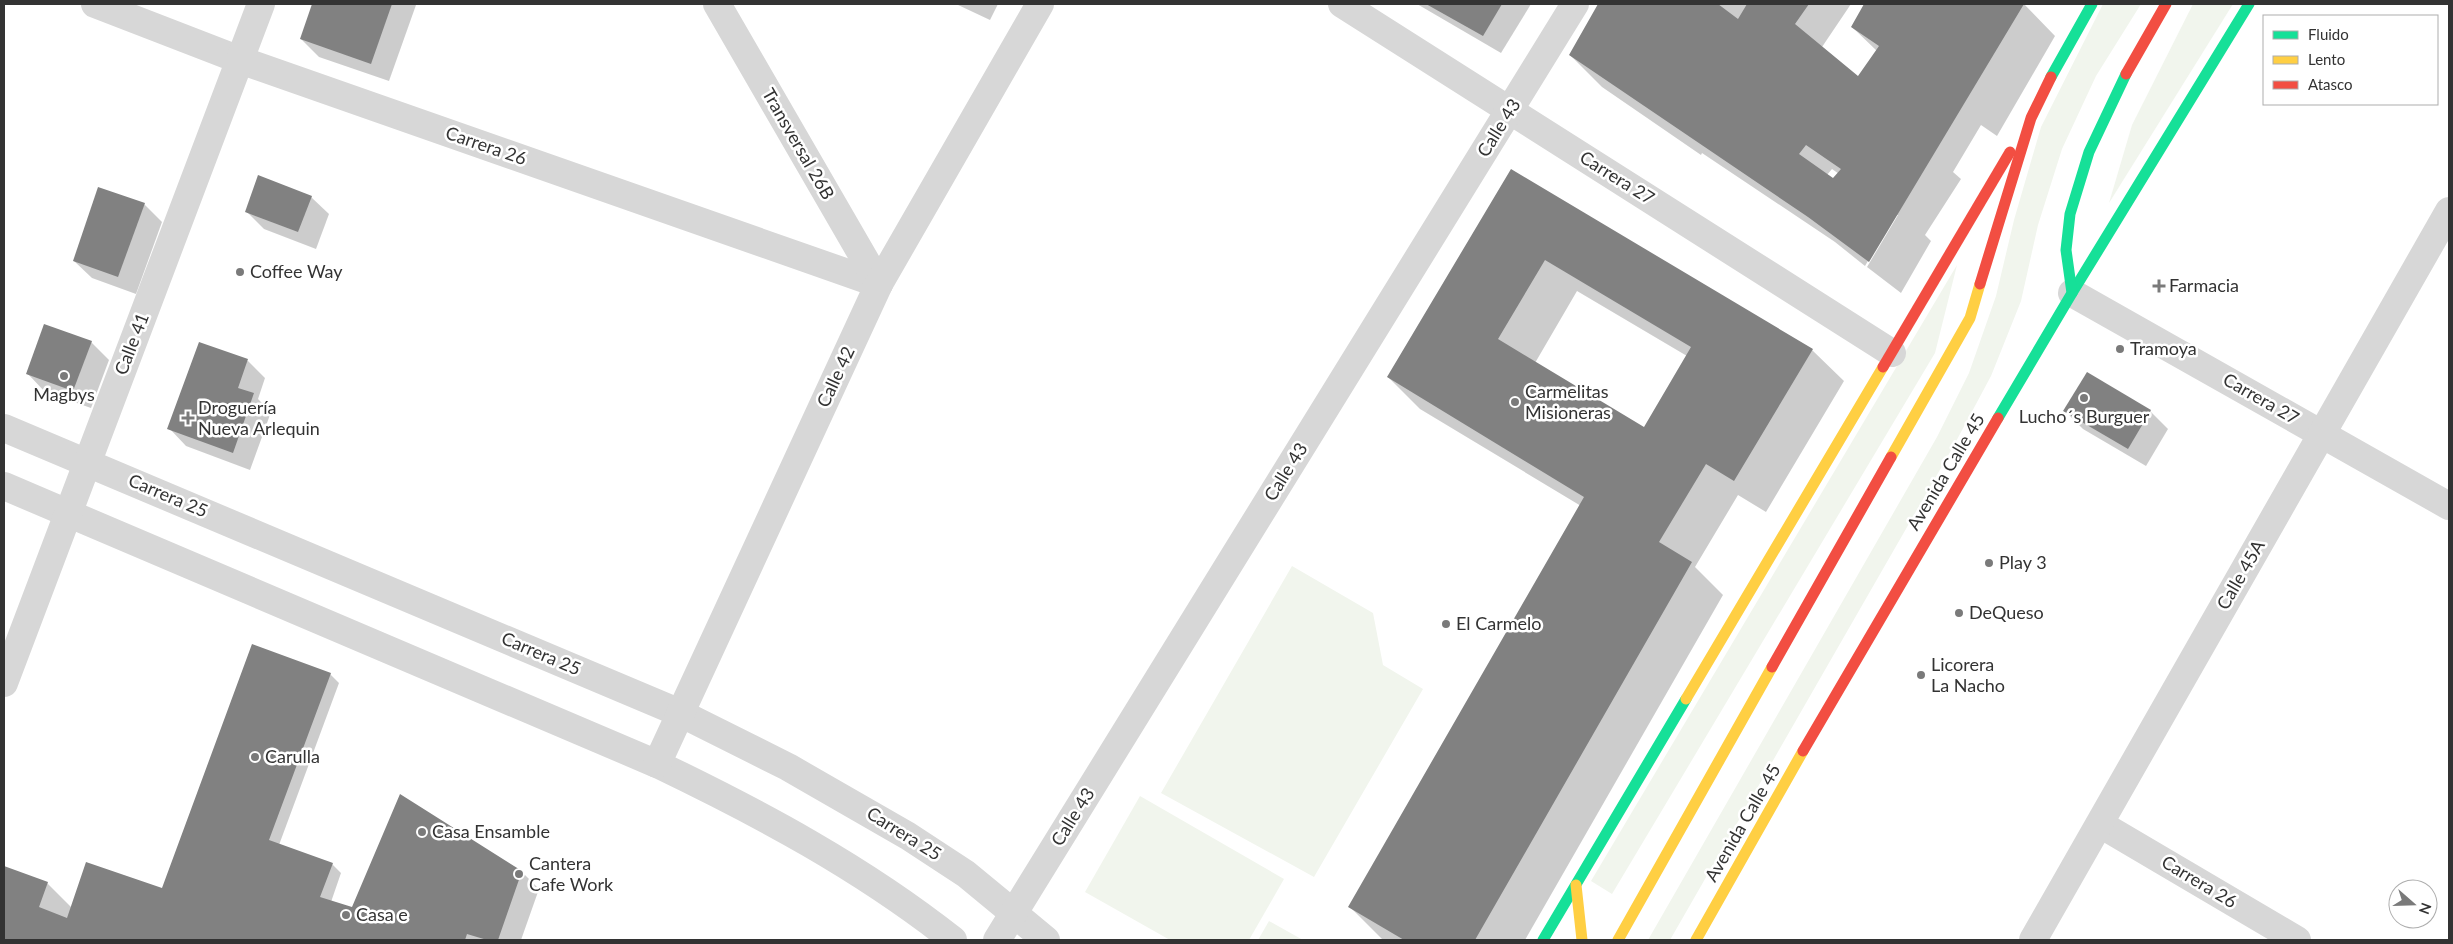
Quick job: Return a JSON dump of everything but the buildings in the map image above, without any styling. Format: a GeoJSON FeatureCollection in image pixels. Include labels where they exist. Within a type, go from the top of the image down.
{"type":"FeatureCollection","features":[{"type":"Feature","properties":{"kind":"main road"},"geometry":{"type":"LineString","coordinates":[[1543,940],[2031,118],[2061,57],[2092,4]]}},
{"type":"Feature","properties":{"kind":"main road"},"geometry":{"type":"LineString","coordinates":[[2072,293],[2066,246],[2070,212],[2086,164],[2113,97],[2166,4]]}},
{"type":"Feature","properties":{"kind":"main road","name":"Avenida Calle 45"},"geometry":{"type":"LineString","coordinates":[[1696,940],[1862,647],[2072,293],[2249,4]]}},
{"type":"Feature","properties":{"kind":"main road"},"geometry":{"type":"LineString","coordinates":[[1618,940],[1970,318],[2031,118]]}},
{"type":"Feature","properties":{"kind":"main road"},"geometry":{"type":"LineString","coordinates":[[1576,885],[1582,940]]}},
{"type":"Feature","properties":{"kind":"street","name":"Carrera 26"},"geometry":{"type":"LineString","coordinates":[[95,4],[240,60],[879,284]]}},
{"type":"Feature","properties":{"kind":"street","name":"Calle 41"},"geometry":{"type":"LineString","coordinates":[[4,683],[261,4]]}},
{"type":"Feature","properties":{"kind":"street","name":"Transversal 26B"},"geometry":{"type":"LineString","coordinates":[[717,4],[879,284]]}},
{"type":"Feature","properties":{"kind":"street","name":"Calle 42"},"geometry":{"type":"LineString","coordinates":[[657,764],[879,284],[1040,4]]}},
{"type":"Feature","properties":{"kind":"street","name":"Carrera 27"},"geometry":{"type":"LineString","coordinates":[[1342,4],[1892,353]]}},
{"type":"Feature","properties":{"kind":"street","name":"Calle 43"},"geometry":{"type":"LineString","coordinates":[[997,940],[1575,4]]}},
{"type":"Feature","properties":{"kind":"street","name":"Calle 45A"},"geometry":{"type":"LineString","coordinates":[[2033,940],[2449,211]]}},
{"type":"Feature","properties":{"kind":"street","name":"Carrera 27"},"geometry":{"type":"LineString","coordinates":[[2072,293],[2449,506]]}},
{"type":"Feature","properties":{"kind":"street","name":"Carrera 25"},"geometry":{"type":"LineString","coordinates":[[4,428],[680,713],[788,767],[857,805],[966,874],[1046,940]]}},
{"type":"Feature","properties":{"kind":"street"},"geometry":{"type":"LineString","coordinates":[[4,486],[657,764],[732,800],[831,855],[892,895],[953,940]]}},
{"type":"Feature","properties":{"kind":"street","name":"Carrera 26"},"geometry":{"type":"LineString","coordinates":[[2100,824],[2297,940]]}},
{"type":"Feature","properties":{"kind":"shaded area"},"geometry":{"type":"Polygon","coordinates":[[[2103,4],[2141,4],[2096,76],[2062,149],[2038,225],[2021,301],[1991,376],[1953,447],[1670,940],[1648,940],[1937,437],[1969,373],[1996,296],[2014,220],[2041,127],[2103,4]]]}},
{"type":"Feature","properties":{"kind":"shaded area"},"geometry":{"type":"Polygon","coordinates":[[[2193,4],[2233,4],[2109,203],[2132,125],[2193,4]]]}},
{"type":"Feature","properties":{"kind":"shaded area"},"geometry":{"type":"Polygon","coordinates":[[[1957,265],[1935,353],[1612,894],[1591,881],[1957,265]]]}},
{"type":"Feature","properties":{"kind":"shaded area"},"geometry":{"type":"Polygon","coordinates":[[[1292,566],[1373,613],[1383,665],[1423,689],[1314,877],[1161,793],[1292,566]]]}},
{"type":"Feature","properties":{"kind":"shaded area"},"geometry":{"type":"Polygon","coordinates":[[[1140,796],[1284,879],[1249,940],[1170,940],[1085,892],[1140,796]]]}},
{"type":"Feature","properties":{"kind":"shaded area"},"geometry":{"type":"Polygon","coordinates":[[[1269,921],[1303,940],[1258,940],[1269,921]]]}},
{"type":"Feature","properties":{"kind":"traffic: fast"},"geometry":{"type":"LineString","coordinates":[[2051,77],[2092,4]]}},
{"type":"Feature","properties":{"kind":"traffic: fast"},"geometry":{"type":"LineString","coordinates":[[2072,293],[2249,4]]}},
{"type":"Feature","properties":{"kind":"traffic: fast"},"geometry":{"type":"LineString","coordinates":[[1998,418],[2072,293],[2066,250],[2070,214],[2089,152],[2126,74]]}},
{"type":"Feature","properties":{"kind":"traffic: fast"},"geometry":{"type":"LineString","coordinates":[[1543,940],[1686,699]]}},
{"type":"Feature","properties":{"kind":"traffic: slow"},"geometry":{"type":"LineString","coordinates":[[1891,457],[1970,318],[1980,284]]}},
{"type":"Feature","properties":{"kind":"traffic: slow"},"geometry":{"type":"LineString","coordinates":[[1686,699],[1883,367]]}},
{"type":"Feature","properties":{"kind":"traffic: slow"},"geometry":{"type":"LineString","coordinates":[[1618,940],[1772,667]]}},
{"type":"Feature","properties":{"kind":"traffic: slow"},"geometry":{"type":"LineString","coordinates":[[1696,940],[1803,751]]}},
{"type":"Feature","properties":{"kind":"traffic: slow"},"geometry":{"type":"LineString","coordinates":[[1576,885],[1582,940]]}},
{"type":"Feature","properties":{"kind":"traffic: jam"},"geometry":{"type":"LineString","coordinates":[[2126,74],[2166,4]]}},
{"type":"Feature","properties":{"kind":"traffic: jam"},"geometry":{"type":"LineString","coordinates":[[1980,284],[2031,118],[2051,77]]}},
{"type":"Feature","properties":{"kind":"traffic: jam"},"geometry":{"type":"LineString","coordinates":[[1883,367],[2010,152]]}},
{"type":"Feature","properties":{"kind":"traffic: jam"},"geometry":{"type":"LineString","coordinates":[[1803,751],[1998,418]]}},
{"type":"Feature","properties":{"kind":"traffic: jam"},"geometry":{"type":"LineString","coordinates":[[1772,667],[1891,457]]}},
{"type":"Feature","properties":{"kind":"place","name":"Coffee Way"},"geometry":{"type":"Point","coordinates":[240,272]}},
{"type":"Feature","properties":{"kind":"place","name":"Farmacia"},"geometry":{"type":"Point","coordinates":[2159,286]}},
{"type":"Feature","properties":{"kind":"place","name":"Tramoya"},"geometry":{"type":"Point","coordinates":[2120,349]}},
{"type":"Feature","properties":{"kind":"place","name":"Magbys"},"geometry":{"type":"Point","coordinates":[64,376]}},
{"type":"Feature","properties":{"kind":"place","name":"Lucho´s Burguer"},"geometry":{"type":"Point","coordinates":[2084,398]}},
{"type":"Feature","properties":{"kind":"place","name":"Carmelitas Misioneras"},"geometry":{"type":"Point","coordinates":[1515,402]}},
{"type":"Feature","properties":{"kind":"place","name":"Droguería Nueva Arlequin"},"geometry":{"type":"Point","coordinates":[188,418]}},
{"type":"Feature","properties":{"kind":"place","name":"Play 3"},"geometry":{"type":"Point","coordinates":[1989,563]}},
{"type":"Feature","properties":{"kind":"place","name":"DeQueso"},"geometry":{"type":"Point","coordinates":[1959,613]}},
{"type":"Feature","properties":{"kind":"place","name":"El Carmelo"},"geometry":{"type":"Point","coordinates":[1446,624]}},
{"type":"Feature","properties":{"kind":"place","name":"Licorera La Nacho"},"geometry":{"type":"Point","coordinates":[1921,675]}},
{"type":"Feature","properties":{"kind":"place","name":"Carulla"},"geometry":{"type":"Point","coordinates":[255,757]}},
{"type":"Feature","properties":{"kind":"place","name":"Casa Ensamble"},"geometry":{"type":"Point","coordinates":[422,832]}},
{"type":"Feature","properties":{"kind":"place","name":"Cantera Cafe Work"},"geometry":{"type":"Point","coordinates":[519,874]}},
{"type":"Feature","properties":{"kind":"place","name":"Casa e"},"geometry":{"type":"Point","coordinates":[346,915]}}]}
